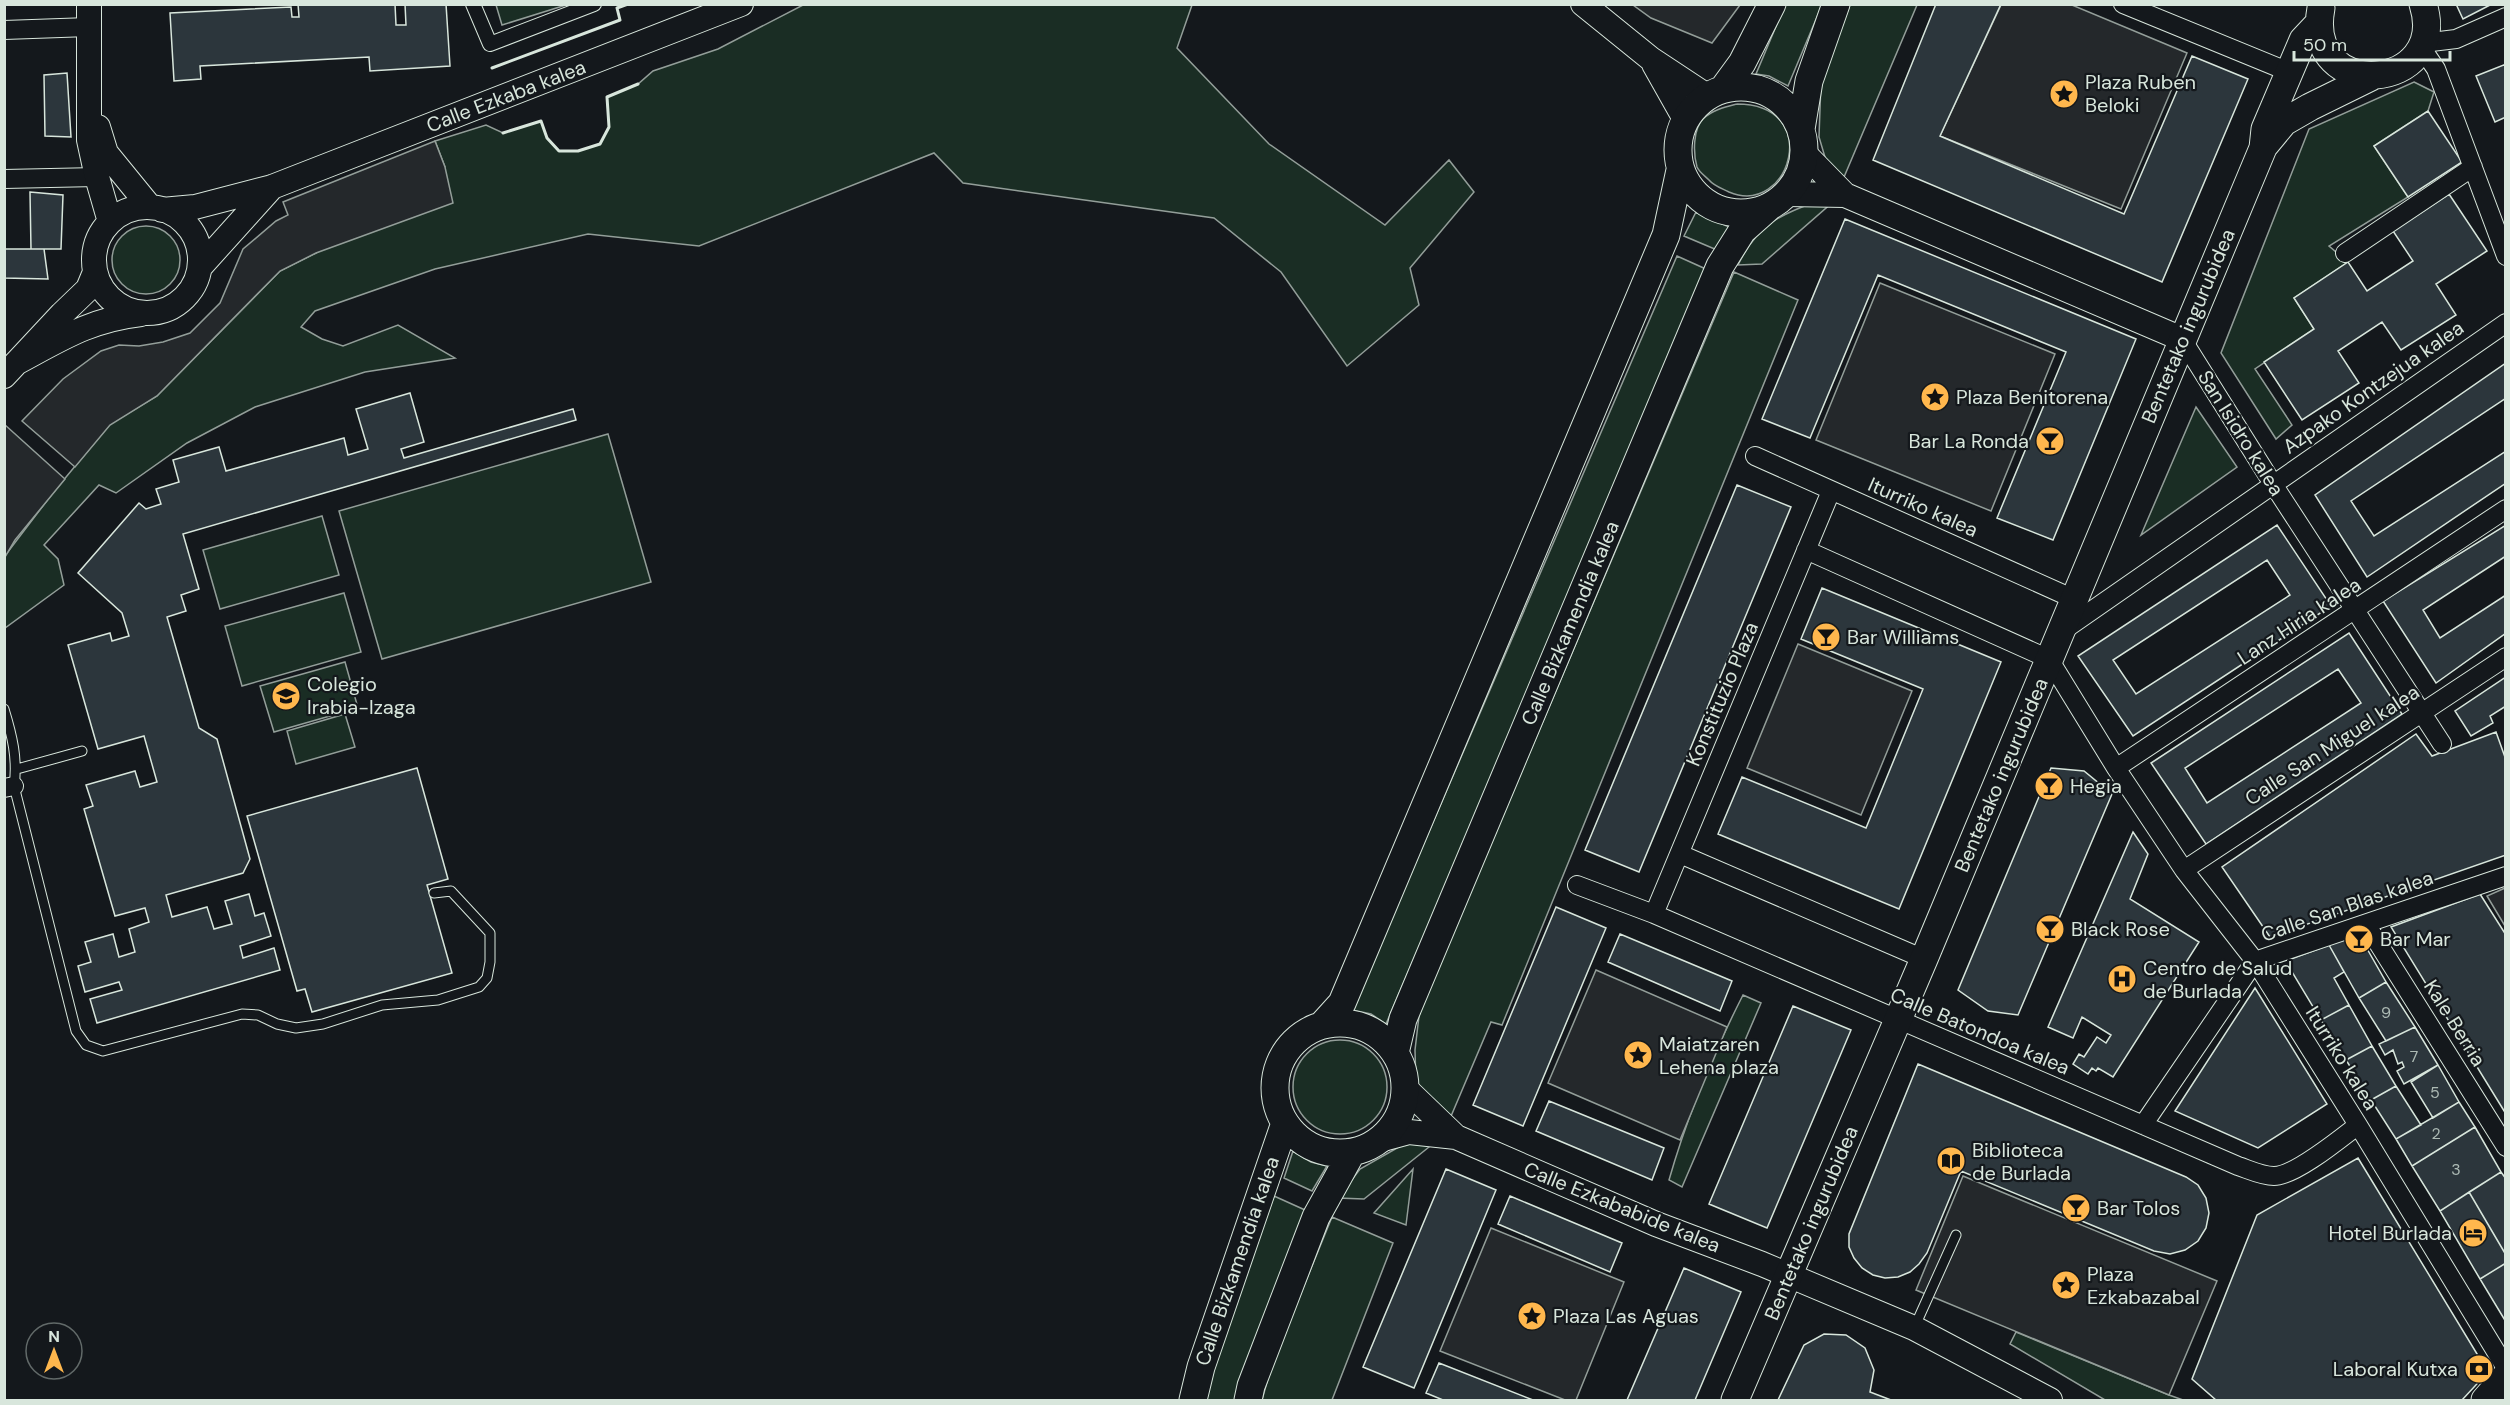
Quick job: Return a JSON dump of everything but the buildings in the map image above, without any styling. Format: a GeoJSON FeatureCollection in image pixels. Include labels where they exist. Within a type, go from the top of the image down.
{"type":"FeatureCollection","features":[{"type":"Feature","properties":{"kind":"main road"},"geometry":{"type":"LineString","coordinates":[[1772,4],[1742,63],[1715,93],[1694,106],[1684,120],[1678,136],[1677,153],[1680,170],[1690,189],[1706,204],[1726,212],[1748,213],[1778,200],[1799,175],[1809,81],[1836,4]]}},
{"type":"Feature","properties":{"kind":"main road"},"geometry":{"type":"LineString","coordinates":[[2422,45],[2427,28],[2423,4]]}},
{"type":"Feature","properties":{"kind":"main road"},"geometry":{"type":"LineString","coordinates":[[2320,14],[2325,46],[2340,66],[2354,74],[2371,77]]}},
{"type":"Feature","properties":{"kind":"main road","name":"Bentetako ingurubidea"},"geometry":{"type":"LineString","coordinates":[[2263,148],[2265,129],[2289,72],[2303,40],[2320,14]]}},
{"type":"Feature","properties":{"kind":"main road","name":"Bentetako ingurubidea"},"geometry":{"type":"LineString","coordinates":[[1735,1401],[1924,959],[2263,148],[2284,122],[2371,77],[2386,75],[2400,69],[2412,60],[2422,45]]}},
{"type":"Feature","properties":{"kind":"main road"},"geometry":{"type":"LineString","coordinates":[[1715,93],[1742,87],[1761,90],[1778,99],[1792,112],[1803,141]]}},
{"type":"Feature","properties":{"kind":"main road"},"geometry":{"type":"LineString","coordinates":[[1323,1024],[1342,1003],[1666,235],[1680,170]]}},
{"type":"Feature","properties":{"kind":"main road","name":"Calle Bizkamendia kalea"},"geometry":{"type":"LineString","coordinates":[[1395,1053],[1407,1008],[1720,266],[1742,231],[1778,200]]}},
{"type":"Feature","properties":{"kind":"main road"},"geometry":{"type":"LineString","coordinates":[[1344,1022],[1364,1027],[1382,1038],[1395,1053],[1403,1070],[1405,1088],[1402,1109],[1392,1127],[1377,1142],[1352,1152],[1333,1152],[1314,1148],[1298,1138],[1285,1123],[1276,1104],[1274,1084],[1279,1064],[1289,1046],[1304,1033],[1323,1024],[1344,1022]]}},
{"type":"Feature","properties":{"kind":"main road","name":"Calle Bizkamendia kalea"},"geometry":{"type":"LineString","coordinates":[[1193,1401],[1200,1367],[1285,1123]]}},
{"type":"Feature","properties":{"kind":"main road"},"geometry":{"type":"LineString","coordinates":[[1248,1401],[1251,1386],[1316,1217],[1352,1152]]}},
{"type":"Feature","properties":{"kind":"main road"},"geometry":{"type":"LineString","coordinates":[[2485,1401],[2505,1376]]}},
{"type":"Feature","properties":{"kind":"street"},"geometry":{"type":"LineString","coordinates":[[474,4],[490,44],[594,4]]}},
{"type":"Feature","properties":{"kind":"street","name":"Calle Ezkaba kalea"},"geometry":{"type":"LineString","coordinates":[[156,209],[195,207],[272,187],[741,4]]}},
{"type":"Feature","properties":{"kind":"street"},"geometry":{"type":"LineString","coordinates":[[1583,4],[1651,59],[1715,93]]}},
{"type":"Feature","properties":{"kind":"street"},"geometry":{"type":"LineString","coordinates":[[2123,4],[2289,72]]}},
{"type":"Feature","properties":{"kind":"street"},"geometry":{"type":"LineString","coordinates":[[4,30],[89,16],[89,140],[110,222]]}},
{"type":"Feature","properties":{"kind":"street"},"geometry":{"type":"LineString","coordinates":[[2505,17],[2456,39],[2422,45],[2436,69],[2505,256]]}},
{"type":"Feature","properties":{"kind":"street"},"geometry":{"type":"LineString","coordinates":[[1651,59],[1684,120]]}},
{"type":"Feature","properties":{"kind":"street"},"geometry":{"type":"LineString","coordinates":[[8,365],[90,324],[113,318],[158,312],[174,306],[196,283],[200,267],[199,250],[193,233],[182,220],[156,209],[106,153],[90,102]]}},
{"type":"Feature","properties":{"kind":"street"},"geometry":{"type":"LineString","coordinates":[[1803,141],[1845,195]]}},
{"type":"Feature","properties":{"kind":"street"},"geometry":{"type":"LineString","coordinates":[[2345,253],[2473,167]]}},
{"type":"Feature","properties":{"kind":"street"},"geometry":{"type":"LineString","coordinates":[[4,179],[97,177]]}},
{"type":"Feature","properties":{"kind":"street","name":"Calle Ezkaba kalea"},"geometry":{"type":"LineString","coordinates":[[200,267],[272,187]]}},
{"type":"Feature","properties":{"kind":"street"},"geometry":{"type":"LineString","coordinates":[[1778,200],[1845,195],[2182,339]]}},
{"type":"Feature","properties":{"kind":"street"},"geometry":{"type":"LineString","coordinates":[[156,209],[129,211],[110,222],[99,237],[94,254],[95,272],[104,291],[118,305],[144,313],[158,312]]}},
{"type":"Feature","properties":{"kind":"street"},"geometry":{"type":"LineString","coordinates":[[8,365],[88,289],[95,272]]}},
{"type":"Feature","properties":{"kind":"street","name":"Azpako Kontzejua kalea"},"geometry":{"type":"LineString","coordinates":[[2060,633],[2505,323]]}},
{"type":"Feature","properties":{"kind":"street","name":"San Isidro kalea"},"geometry":{"type":"LineString","coordinates":[[2182,339],[2442,744]]}},
{"type":"Feature","properties":{"kind":"street","name":"Iturriko kalea"},"geometry":{"type":"LineString","coordinates":[[1755,456],[2074,599]]}},
{"type":"Feature","properties":{"kind":"street","name":"Konstituzio Plaza"},"geometry":{"type":"LineString","coordinates":[[1654,914],[1831,491]]}},
{"type":"Feature","properties":{"kind":"street","name":"Lanz Hiria kalea"},"geometry":{"type":"LineString","coordinates":[[2116,768],[2505,509]]}},
{"type":"Feature","properties":{"kind":"street"},"geometry":{"type":"LineString","coordinates":[[1806,550],[2049,659]]}},
{"type":"Feature","properties":{"kind":"street","name":"Calle San Miguel kalea"},"geometry":{"type":"LineString","coordinates":[[2184,870],[2505,657]]}},
{"type":"Feature","properties":{"kind":"street","name":"Iturriko kalea"},"geometry":{"type":"LineString","coordinates":[[2049,659],[2116,768],[2184,870],[2255,961],[2358,1125],[2505,1368]]}},
{"type":"Feature","properties":{"kind":"street"},"geometry":{"type":"LineString","coordinates":[[1680,854],[1924,959]]}},
{"type":"Feature","properties":{"kind":"street","name":"Calle San Blas kalea"},"geometry":{"type":"LineString","coordinates":[[2143,1125],[2255,961],[2505,876]]}},
{"type":"Feature","properties":{"kind":"street","name":"Calle Batondoa kalea"},"geometry":{"type":"LineString","coordinates":[[1577,885],[1654,914],[2238,1166],[2266,1175],[2277,1176],[2291,1172],[2358,1125]]}},
{"type":"Feature","properties":{"kind":"street","name":"Kale Berria"},"geometry":{"type":"LineString","coordinates":[[2366,924],[2505,1147]]}},
{"type":"Feature","properties":{"kind":"street","name":"Calle Ezkababide kalea"},"geometry":{"type":"LineString","coordinates":[[1405,1088],[1456,1137]]}},
{"type":"Feature","properties":{"kind":"street","name":"Calle Ezkababide kalea"},"geometry":{"type":"LineString","coordinates":[[1377,1142],[1409,1132],[1456,1137],[1656,1224],[1788,1275]]}},
{"type":"Feature","properties":{"kind":"street"},"geometry":{"type":"LineString","coordinates":[[1788,1275],[1914,1328],[2050,1401]]}},
{"type":"Feature","properties":{"kind":"lane"},"geometry":{"type":"LineString","coordinates":[[4,709],[14,742],[12,781],[76,1031],[86,1045],[104,1051],[242,1014],[258,1015],[277,1024],[296,1028],[323,1024],[382,1005],[438,1000],[478,987],[487,978],[490,962],[490,933],[451,891],[434,893]]}},
{"type":"Feature","properties":{"kind":"lane"},"geometry":{"type":"LineString","coordinates":[[12,781],[82,751]]}},
{"type":"Feature","properties":{"kind":"lane"},"geometry":{"type":"LineString","coordinates":[[1914,1328],[1956,1235]]}},
{"type":"Feature","properties":{"kind":"green space"},"geometry":{"type":"Polygon","coordinates":[[[496,4],[566,5],[502,25],[496,4]]]}},
{"type":"Feature","properties":{"kind":"green space"},"geometry":{"type":"Polygon","coordinates":[[[803,5],[1192,5],[1177,48],[1269,144],[1385,225],[1449,160],[1474,192],[1410,268],[1419,305],[1347,366],[1281,272],[1214,218],[963,183],[934,153],[699,246],[588,234],[435,269],[315,311],[301,327],[322,339],[343,346],[398,325],[455,358],[365,372],[255,407],[187,443],[116,493],[99,485],[44,545],[58,559],[64,585],[5,628],[4,557],[110,424],[157,396],[280,271],[316,253],[445,167],[435,141],[486,125],[503,133],[541,121],[547,138],[559,151],[578,151],[600,144],[609,127],[607,97],[638,84],[653,71],[718,49],[803,5]]]}},
{"type":"Feature","properties":{"kind":"green space"},"geometry":{"type":"Polygon","coordinates":[[[1785,5],[1822,5],[1788,86],[1769,76],[1756,74],[1785,5]]]}},
{"type":"Feature","properties":{"kind":"green space"},"geometry":{"type":"Polygon","coordinates":[[[1850,5],[1917,5],[1844,177],[1827,164],[1819,137],[1821,81],[1850,5]]]}},
{"type":"Feature","properties":{"kind":"green space"},"geometry":{"type":"Polygon","coordinates":[[[2414,82],[2434,92],[2428,111],[2374,146],[2408,197],[2329,246],[2348,262],[2294,298],[2314,329],[2255,369],[2292,425],[2276,439],[2221,353],[2309,129],[2414,82]]]}},
{"type":"Feature","properties":{"kind":"green space"},"geometry":{"type":"Polygon","coordinates":[[[1737,104],[1764,109],[1781,121],[1789,139],[1788,158],[1781,176],[1768,189],[1750,196],[1729,192],[1715,185],[1699,171],[1696,161],[1695,142],[1700,123],[1715,111],[1737,104]]]}},
{"type":"Feature","properties":{"kind":"green space"},"geometry":{"type":"Polygon","coordinates":[[[1821,200],[1834,201],[1762,264],[1738,265],[1762,230],[1782,216],[1821,200]]]}},
{"type":"Feature","properties":{"kind":"green space"},"geometry":{"type":"Polygon","coordinates":[[[1696,212],[1729,227],[1717,250],[1684,236],[1696,212]]]}},
{"type":"Feature","properties":{"kind":"green space"},"geometry":{"type":"Polygon","coordinates":[[[146,226],[159,229],[170,236],[177,247],[180,260],[177,273],[170,284],[159,291],[146,294],[133,291],[122,284],[115,273],[112,260],[115,247],[122,236],[133,229],[146,226]]]}},
{"type":"Feature","properties":{"kind":"green space"},"geometry":{"type":"Polygon","coordinates":[[[1677,256],[1708,270],[1386,1024],[1371,1014],[1352,1010],[1677,256]]]}},
{"type":"Feature","properties":{"kind":"green space"},"geometry":{"type":"Polygon","coordinates":[[[1734,272],[1798,300],[1502,1025],[1491,1022],[1446,1128],[1416,1086],[1415,1050],[1419,1016],[1734,272]]]}},
{"type":"Feature","properties":{"kind":"green space"},"geometry":{"type":"Polygon","coordinates":[[[2196,407],[2237,467],[2141,535],[2196,407]]]}},
{"type":"Feature","properties":{"kind":"green space"},"geometry":{"type":"Polygon","coordinates":[[[608,434],[651,582],[382,659],[339,511],[608,434]]]}},
{"type":"Feature","properties":{"kind":"green space"},"geometry":{"type":"Polygon","coordinates":[[[322,516],[339,575],[220,609],[203,550],[322,516]]]}},
{"type":"Feature","properties":{"kind":"green space"},"geometry":{"type":"Polygon","coordinates":[[[344,593],[361,652],[242,686],[225,626],[344,593]]]}},
{"type":"Feature","properties":{"kind":"green space"},"geometry":{"type":"Polygon","coordinates":[[[345,662],[358,708],[274,732],[260,686],[345,662]]]}},
{"type":"Feature","properties":{"kind":"green space"},"geometry":{"type":"Polygon","coordinates":[[[345,714],[355,747],[296,764],[287,731],[345,714]]]}},
{"type":"Feature","properties":{"kind":"green space"},"geometry":{"type":"Polygon","coordinates":[[[1743,995],[1761,1003],[1682,1187],[1669,1180],[1676,1156],[1721,1040],[1743,995]]]}},
{"type":"Feature","properties":{"kind":"green space"},"geometry":{"type":"Polygon","coordinates":[[[1340,1040],[1358,1043],[1373,1054],[1384,1069],[1387,1087],[1384,1105],[1373,1120],[1358,1131],[1340,1134],[1322,1131],[1307,1120],[1296,1105],[1293,1087],[1296,1069],[1307,1054],[1322,1043],[1340,1040]]]}},
{"type":"Feature","properties":{"kind":"green space"},"geometry":{"type":"Polygon","coordinates":[[[1434,1143],[1364,1199],[1338,1198],[1360,1169],[1404,1144],[1434,1143]]]}},
{"type":"Feature","properties":{"kind":"green space"},"geometry":{"type":"Polygon","coordinates":[[[1293,1151],[1311,1162],[1327,1166],[1312,1191],[1284,1178],[1293,1151]]]}},
{"type":"Feature","properties":{"kind":"green space"},"geometry":{"type":"Polygon","coordinates":[[[1413,1169],[1406,1225],[1374,1213],[1413,1169]]]}},
{"type":"Feature","properties":{"kind":"green space"},"geometry":{"type":"Polygon","coordinates":[[[1274,1196],[1305,1210],[1237,1400],[1201,1400],[1274,1196]]]}},
{"type":"Feature","properties":{"kind":"green space"},"geometry":{"type":"Polygon","coordinates":[[[1332,1217],[1393,1243],[1332,1400],[1262,1400],[1272,1364],[1332,1217]]]}},
{"type":"Feature","properties":{"kind":"green space"},"geometry":{"type":"Polygon","coordinates":[[[2016,1332],[2183,1400],[2105,1400],[2010,1344],[2016,1332]]]}},
{"type":"Feature","properties":{"kind":"shaded area"},"geometry":{"type":"Polygon","coordinates":[[[1633,5],[1740,5],[1712,43],[1651,18],[1633,5]]]}},
{"type":"Feature","properties":{"kind":"shaded area","name":"Plaza Ruben Beloki"},"geometry":{"type":"Polygon","coordinates":[[[2001,5],[2072,5],[2187,53],[2121,209],[1940,136],[2001,5]]]}},
{"type":"Feature","properties":{"kind":"shaded area"},"geometry":{"type":"Polygon","coordinates":[[[435,141],[445,167],[453,203],[316,253],[280,271],[157,396],[110,425],[75,467],[22,421],[63,379],[101,351],[119,345],[139,346],[163,342],[190,333],[220,303],[243,249],[276,221],[288,215],[283,202],[435,141]]]}},
{"type":"Feature","properties":{"kind":"shaded area","name":"Plaza Benitorena"},"geometry":{"type":"Polygon","coordinates":[[[1880,283],[2055,354],[1991,511],[1816,440],[1880,283]]]}},
{"type":"Feature","properties":{"kind":"shaded area"},"geometry":{"type":"Polygon","coordinates":[[[4,424],[65,479],[15,540],[5,557],[4,424]]]}},
{"type":"Feature","properties":{"kind":"shaded area"},"geometry":{"type":"Polygon","coordinates":[[[1798,644],[1912,691],[1861,815],[1747,768],[1798,644]]]}},
{"type":"Feature","properties":{"kind":"shaded area"},"geometry":{"type":"Polygon","coordinates":[[[2505,888],[2505,926],[2487,896],[2505,888]]]}},
{"type":"Feature","properties":{"kind":"shaded area","name":"Maiatzaren Lehena plaza"},"geometry":{"type":"Polygon","coordinates":[[[1596,970],[1727,1027],[1680,1140],[1548,1083],[1596,970]]]}},
{"type":"Feature","properties":{"kind":"shaded area","name":"Plaza Ezkabazabal"},"geometry":{"type":"Polygon","coordinates":[[[1963,1176],[2217,1281],[2169,1395],[1916,1290],[1963,1176]]]}},
{"type":"Feature","properties":{"kind":"shaded area","name":"Plaza Las Aguas"},"geometry":{"type":"Polygon","coordinates":[[[1491,1228],[1624,1282],[1576,1400],[1565,1400],[1440,1351],[1491,1228]]]}},
{"type":"Feature","properties":{"kind":"wall"},"geometry":{"type":"LineString","coordinates":[[492,68],[620,20],[617,8],[628,4]]}},
{"type":"Feature","properties":{"kind":"wall"},"geometry":{"type":"LineString","coordinates":[[503,133],[541,121],[547,138],[559,151],[578,151],[600,144],[609,127],[607,97],[638,84]]}},
{"type":"Feature","properties":{"kind":"place","name":"Plaza Ruben Beloki"},"geometry":{"type":"Point","coordinates":[2064,94]}},
{"type":"Feature","properties":{"kind":"place","name":"Plaza Benitorena"},"geometry":{"type":"Point","coordinates":[1935,397]}},
{"type":"Feature","properties":{"kind":"place","name":"Bar La Ronda"},"geometry":{"type":"Point","coordinates":[2050,441]}},
{"type":"Feature","properties":{"kind":"place","name":"Bar Williams"},"geometry":{"type":"Point","coordinates":[1826,637]}},
{"type":"Feature","properties":{"kind":"place","name":"Colegio Irabia-Izaga"},"geometry":{"type":"Point","coordinates":[286,696]}},
{"type":"Feature","properties":{"kind":"place","name":"Hegia"},"geometry":{"type":"Point","coordinates":[2049,786]}},
{"type":"Feature","properties":{"kind":"place","name":"Black Rose"},"geometry":{"type":"Point","coordinates":[2050,929]}},
{"type":"Feature","properties":{"kind":"place","name":"Bar Mar"},"geometry":{"type":"Point","coordinates":[2359,939]}},
{"type":"Feature","properties":{"kind":"place","name":"Centro de Salud de Burlada"},"geometry":{"type":"Point","coordinates":[2122,979]}},
{"type":"Feature","properties":{"kind":"place","name":"Maiatzaren Lehena plaza"},"geometry":{"type":"Point","coordinates":[1638,1055]}},
{"type":"Feature","properties":{"kind":"place","name":"Biblioteca de Burlada"},"geometry":{"type":"Point","coordinates":[1951,1161]}},
{"type":"Feature","properties":{"kind":"place","name":"Bar Tolos"},"geometry":{"type":"Point","coordinates":[2076,1208]}},
{"type":"Feature","properties":{"kind":"place","name":"Hotel Burlada"},"geometry":{"type":"Point","coordinates":[2473,1233]}},
{"type":"Feature","properties":{"kind":"place","name":"Plaza Ezkabazabal"},"geometry":{"type":"Point","coordinates":[2066,1285]}},
{"type":"Feature","properties":{"kind":"place","name":"Plaza Las Aguas"},"geometry":{"type":"Point","coordinates":[1532,1316]}},
{"type":"Feature","properties":{"kind":"place","name":"Laboral Kutxa"},"geometry":{"type":"Point","coordinates":[2479,1369]}}]}
